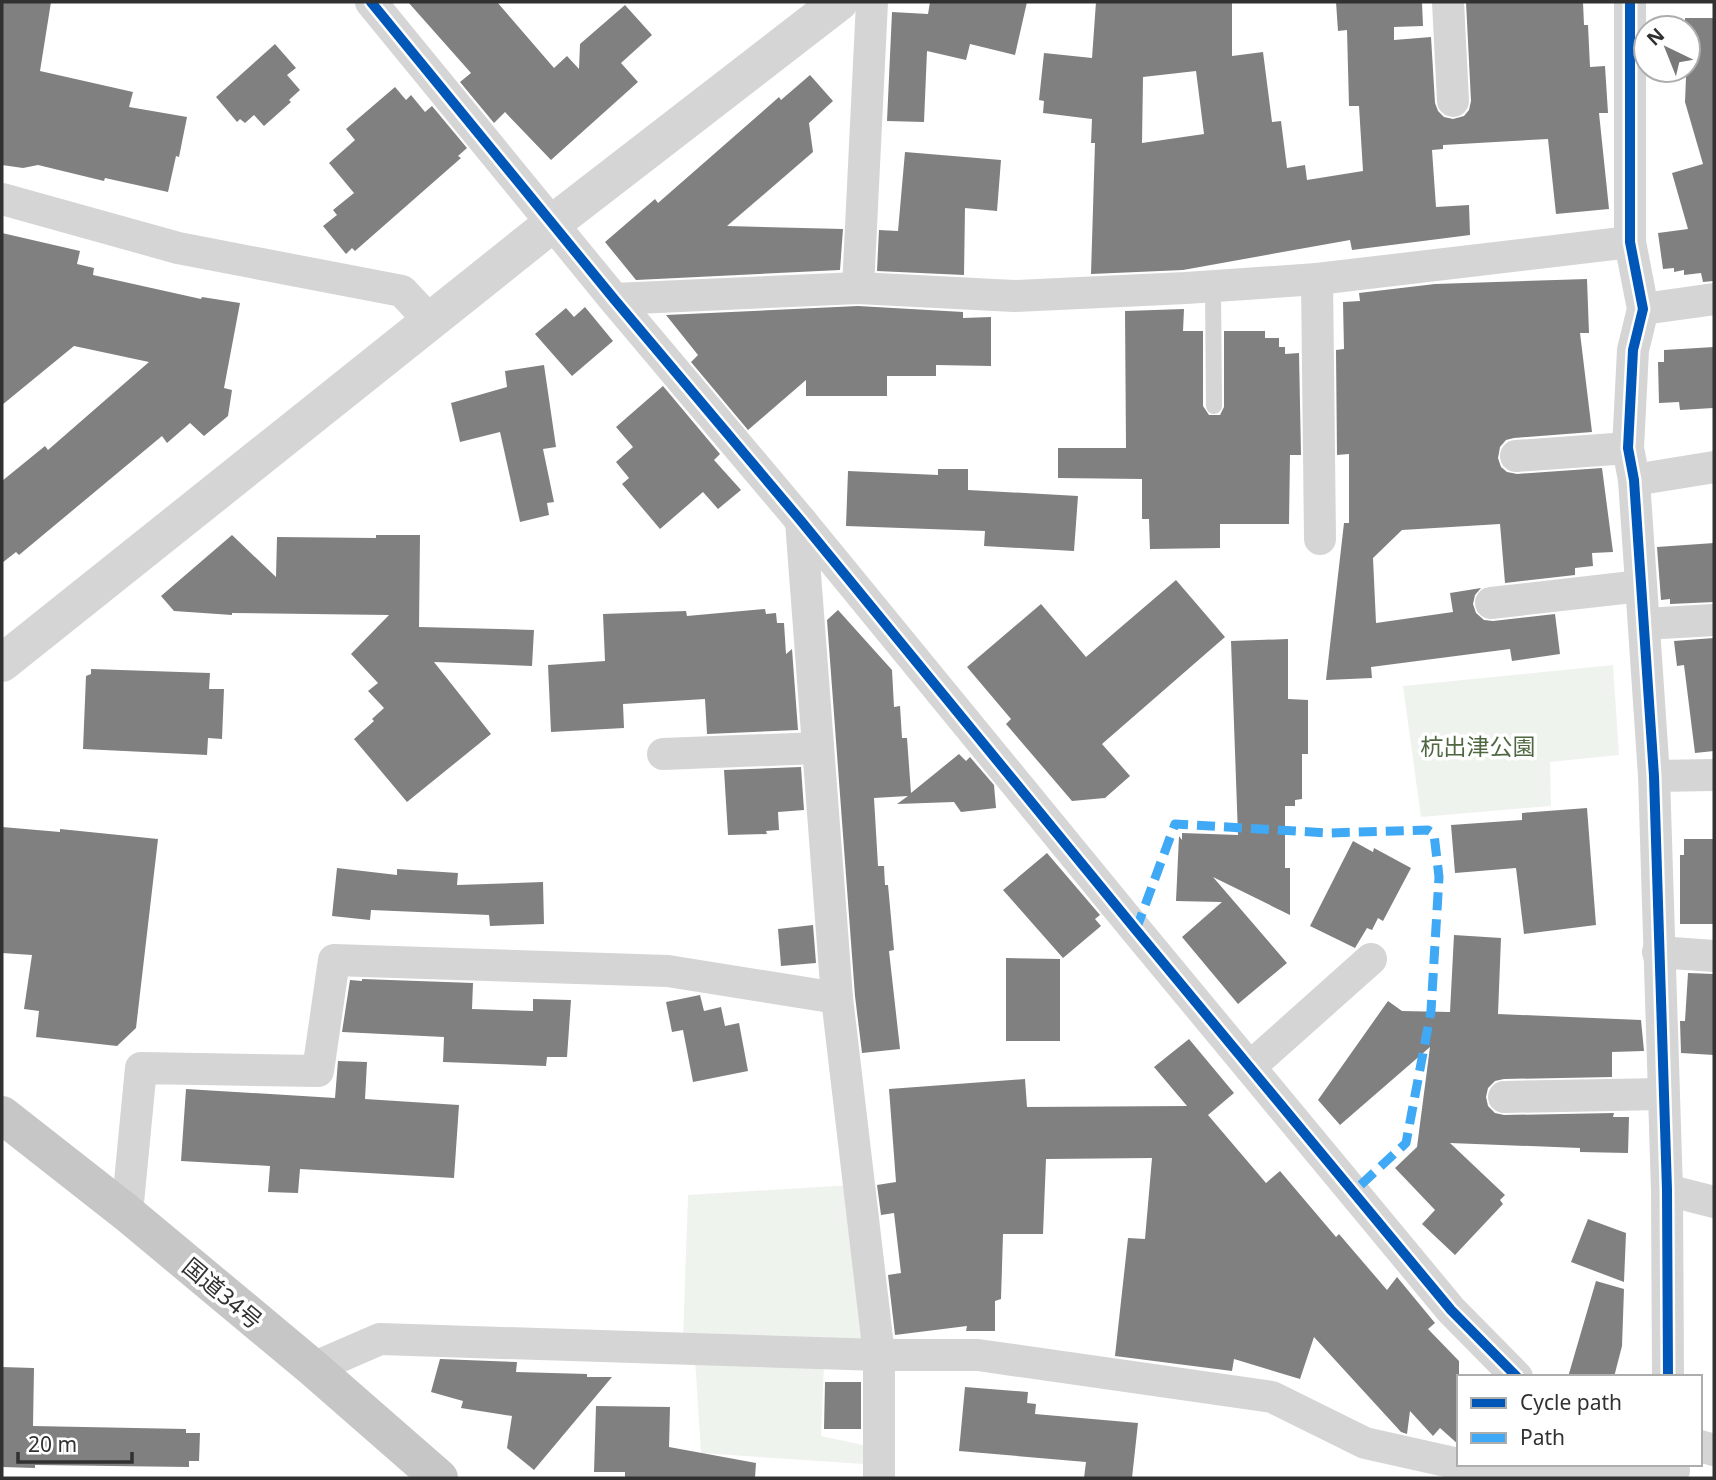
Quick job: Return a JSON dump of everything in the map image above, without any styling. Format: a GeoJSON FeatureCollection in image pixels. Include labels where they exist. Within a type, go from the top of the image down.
{"type":"FeatureCollection","features":[{"type":"Feature","properties":{"kind":"highway","name":"国道34号"},"geometry":{"type":"LineString","coordinates":[[2,1115],[127,1213],[313,1368],[430,1476]]}},
{"type":"Feature","properties":{"kind":"street"},"geometry":{"type":"LineString","coordinates":[[372,2],[614,299],[801,520],[1451,1310],[1515,1375]]}},
{"type":"Feature","properties":{"kind":"street"},"geometry":{"type":"LineString","coordinates":[[3,661],[552,223],[839,2]]}},
{"type":"Feature","properties":{"kind":"street"},"geometry":{"type":"LineString","coordinates":[[858,288],[872,2]]}},
{"type":"Feature","properties":{"kind":"street"},"geometry":{"type":"LineString","coordinates":[[1448,2],[1453,101]]}},
{"type":"Feature","properties":{"kind":"street"},"geometry":{"type":"LineString","coordinates":[[1630,2],[1629,242],[1643,309],[1633,350],[1628,448],[1634,480],[1654,776],[1667,1190],[1668,1375]]}},
{"type":"Feature","properties":{"kind":"street"},"geometry":{"type":"LineString","coordinates":[[2,199],[178,248],[402,291],[429,321]]}},
{"type":"Feature","properties":{"kind":"street"},"geometry":{"type":"LineString","coordinates":[[614,299],[858,288],[1014,296],[1213,287],[1317,279],[1629,242]]}},
{"type":"Feature","properties":{"kind":"street"},"geometry":{"type":"LineString","coordinates":[[1317,279],[1320,539]]}},
{"type":"Feature","properties":{"kind":"street"},"geometry":{"type":"LineString","coordinates":[[1643,309],[1714,299]]}},
{"type":"Feature","properties":{"kind":"street"},"geometry":{"type":"LineString","coordinates":[[1516,456],[1628,448]]}},
{"type":"Feature","properties":{"kind":"street"},"geometry":{"type":"LineString","coordinates":[[1634,480],[1714,467]]}},
{"type":"Feature","properties":{"kind":"street"},"geometry":{"type":"LineString","coordinates":[[801,520],[837,998],[879,1355],[878,1478]]}},
{"type":"Feature","properties":{"kind":"street"},"geometry":{"type":"LineString","coordinates":[[1491,603],[1641,586]]}},
{"type":"Feature","properties":{"kind":"street"},"geometry":{"type":"LineString","coordinates":[[1644,624],[1714,620]]}},
{"type":"Feature","properties":{"kind":"street"},"geometry":{"type":"LineString","coordinates":[[663,754],[818,748]]}},
{"type":"Feature","properties":{"kind":"street"},"geometry":{"type":"LineString","coordinates":[[1654,776],[1714,775]]}},
{"type":"Feature","properties":{"kind":"street"},"geometry":{"type":"LineString","coordinates":[[1658,953],[1714,956]]}},
{"type":"Feature","properties":{"kind":"street"},"geometry":{"type":"LineString","coordinates":[[1250,1067],[1371,959]]}},
{"type":"Feature","properties":{"kind":"street"},"geometry":{"type":"LineString","coordinates":[[127,1213],[141,1068],[318,1071],[334,960],[668,971],[837,998]]}},
{"type":"Feature","properties":{"kind":"street"},"geometry":{"type":"LineString","coordinates":[[1504,1097],[1663,1094]]}},
{"type":"Feature","properties":{"kind":"street"},"geometry":{"type":"LineString","coordinates":[[1667,1190],[1714,1202]]}},
{"type":"Feature","properties":{"kind":"street"},"geometry":{"type":"LineString","coordinates":[[313,1368],[380,1339],[879,1355],[978,1355],[1272,1398],[1365,1443],[1457,1463]]}},
{"type":"Feature","properties":{"kind":"street"},"geometry":{"type":"LineString","coordinates":[[1469,1466],[1486,1470],[1580,1478]]}},
{"type":"Feature","properties":{"kind":"street"},"geometry":{"type":"LineString","coordinates":[[1601,1478],[1674,1471]]}},
{"type":"Feature","properties":{"kind":"lane"},"geometry":{"type":"LineString","coordinates":[[1213,287],[1214,406]]}},
{"type":"Feature","properties":{"kind":"green space","name":"杭出津公園"},"geometry":{"type":"Polygon","coordinates":[[[1613,665],[1619,755],[1550,762],[1551,806],[1421,817],[1403,686],[1613,665]]]}},
{"type":"Feature","properties":{"kind":"green space"},"geometry":{"type":"Polygon","coordinates":[[[852,1185],[869,1346],[683,1339],[688,1195],[852,1185]]]}},
{"type":"Feature","properties":{"kind":"green space"},"geometry":{"type":"Polygon","coordinates":[[[695,1359],[824,1365],[821,1436],[863,1445],[863,1464],[701,1453],[695,1359]]]}},
{"type":"Feature","properties":{"kind":"building"},"geometry":{"type":"Polygon","coordinates":[[[2,2],[51,2],[40,71],[133,92],[129,107],[187,117],[168,192],[105,178],[104,181],[38,165],[23,168],[2,165],[2,2]]]}},
{"type":"Feature","properties":{"kind":"building"},"geometry":{"type":"Polygon","coordinates":[[[408,2],[497,2],[554,68],[567,56],[579,69],[580,44],[625,5],[652,35],[621,63],[638,82],[551,160],[505,112],[494,123],[460,82],[471,73],[408,2]]]}},
{"type":"Feature","properties":{"kind":"building"},"geometry":{"type":"Polygon","coordinates":[[[930,2],[1027,2],[1015,55],[970,44],[966,60],[927,51],[924,122],[887,121],[892,12],[928,14],[930,2]]]}},
{"type":"Feature","properties":{"kind":"building"},"geometry":{"type":"Polygon","coordinates":[[[1096,2],[1232,2],[1232,56],[1263,52],[1272,122],[1281,121],[1287,168],[1305,165],[1307,180],[1363,171],[1359,106],[1349,106],[1347,30],[1338,31],[1336,2],[1422,2],[1423,26],[1394,27],[1394,40],[1431,37],[1435,103],[1444,117],[1453,119],[1464,116],[1471,101],[1466,2],[1583,2],[1584,25],[1588,25],[1590,67],[1605,66],[1608,113],[1599,113],[1609,209],[1556,214],[1548,139],[1443,145],[1443,149],[1432,150],[1436,207],[1469,205],[1470,235],[1352,250],[1350,240],[1183,270],[1091,274],[1095,143],[1091,143],[1092,119],[1043,113],[1044,101],[1039,100],[1044,53],[1092,58],[1096,2]],[[1196,71],[1143,77],[1142,143],[1204,134],[1196,71]]]}},
{"type":"Feature","properties":{"kind":"building"},"geometry":{"type":"Polygon","coordinates":[[[1702,18],[1714,18],[1714,281],[1703,282],[1701,273],[1684,275],[1684,270],[1674,272],[1674,268],[1663,269],[1658,233],[1688,229],[1672,173],[1703,164],[1685,102],[1686,84],[1702,84],[1702,18]]]}},
{"type":"Feature","properties":{"kind":"building"},"geometry":{"type":"Polygon","coordinates":[[[275,44],[296,68],[287,75],[300,90],[289,100],[291,102],[264,126],[254,115],[245,123],[240,119],[237,122],[216,97],[275,44]]]}},
{"type":"Feature","properties":{"kind":"building"},"geometry":{"type":"Polygon","coordinates":[[[810,75],[833,101],[809,123],[813,152],[727,226],[843,229],[840,270],[636,280],[605,242],[655,199],[658,203],[779,97],[781,100],[810,75]]]}},
{"type":"Feature","properties":{"kind":"building"},"geometry":{"type":"Polygon","coordinates":[[[395,87],[406,100],[411,95],[425,112],[432,106],[467,148],[458,156],[461,158],[355,251],[352,248],[346,254],[323,226],[337,215],[333,210],[354,193],[329,163],[355,140],[346,129],[395,87]]]}},
{"type":"Feature","properties":{"kind":"building"},"geometry":{"type":"Polygon","coordinates":[[[905,152],[1001,160],[997,211],[965,208],[964,275],[877,271],[879,230],[898,231],[905,152]]]}},
{"type":"Feature","properties":{"kind":"building"},"geometry":{"type":"Polygon","coordinates":[[[2,233],[80,251],[77,264],[94,268],[93,275],[201,299],[240,303],[224,388],[232,390],[228,416],[204,436],[190,423],[167,443],[162,436],[19,555],[16,552],[2,563],[2,481],[45,446],[48,450],[149,362],[74,346],[2,405],[2,233]]]}},
{"type":"Feature","properties":{"kind":"building"},"geometry":{"type":"Polygon","coordinates":[[[1587,279],[1589,333],[1580,333],[1592,432],[1506,440],[1500,447],[1498,458],[1501,467],[1507,472],[1517,474],[1602,468],[1613,552],[1592,553],[1593,566],[1575,568],[1575,575],[1505,583],[1500,524],[1402,530],[1373,558],[1376,623],[1453,612],[1450,593],[1481,588],[1475,595],[1473,604],[1476,613],[1484,620],[1555,614],[1560,654],[1512,661],[1510,649],[1371,667],[1372,678],[1326,680],[1344,523],[1349,523],[1349,454],[1337,455],[1336,350],[1344,349],[1343,302],[1360,301],[1359,293],[1435,284],[1587,279]]]}},
{"type":"Feature","properties":{"kind":"building"},"geometry":{"type":"Polygon","coordinates":[[[858,306],[963,312],[963,318],[991,317],[991,366],[936,365],[936,376],[887,376],[887,396],[806,396],[806,380],[748,430],[691,362],[698,355],[666,315],[858,306]]]}},
{"type":"Feature","properties":{"kind":"building"},"geometry":{"type":"Polygon","coordinates":[[[585,307],[613,341],[572,376],[535,334],[566,308],[574,317],[585,307]]]}},
{"type":"Feature","properties":{"kind":"building"},"geometry":{"type":"Polygon","coordinates":[[[1184,309],[1183,331],[1203,331],[1203,406],[1209,415],[1220,415],[1224,407],[1224,331],[1265,331],[1265,338],[1279,338],[1279,347],[1285,347],[1285,354],[1299,353],[1301,455],[1290,455],[1289,524],[1220,524],[1220,548],[1150,549],[1149,519],[1142,519],[1142,479],[1058,478],[1058,448],[1126,448],[1125,311],[1184,309]]]}},
{"type":"Feature","properties":{"kind":"building"},"geometry":{"type":"Polygon","coordinates":[[[1714,347],[1713,408],[1680,410],[1679,402],[1659,403],[1658,362],[1664,362],[1664,350],[1714,347]]]}},
{"type":"Feature","properties":{"kind":"building"},"geometry":{"type":"Polygon","coordinates":[[[544,365],[556,447],[543,449],[554,502],[547,503],[549,515],[520,522],[500,432],[460,442],[451,403],[507,387],[505,371],[544,365]]]}},
{"type":"Feature","properties":{"kind":"building"},"geometry":{"type":"Polygon","coordinates":[[[663,386],[720,454],[714,460],[741,490],[718,509],[703,492],[660,529],[622,484],[629,478],[616,462],[633,447],[616,427],[663,386]]]}},
{"type":"Feature","properties":{"kind":"building"},"geometry":{"type":"Polygon","coordinates":[[[938,469],[968,469],[968,490],[1078,496],[1074,551],[984,546],[985,531],[846,526],[848,471],[938,475],[938,469]]]}},
{"type":"Feature","properties":{"kind":"building"},"geometry":{"type":"Polygon","coordinates":[[[232,535],[276,577],[277,537],[376,538],[376,535],[420,535],[419,627],[534,630],[532,666],[434,662],[491,734],[407,802],[354,739],[384,708],[368,691],[378,683],[351,654],[389,615],[232,615],[174,611],[161,596],[232,535]]]}},
{"type":"Feature","properties":{"kind":"building"},"geometry":{"type":"Polygon","coordinates":[[[1714,543],[1714,602],[1670,604],[1670,599],[1661,600],[1657,547],[1714,543]]]}},
{"type":"Feature","properties":{"kind":"building"},"geometry":{"type":"Polygon","coordinates":[[[1176,580],[1225,637],[1102,744],[1130,776],[1105,798],[1072,801],[1006,724],[1011,719],[967,667],[1041,604],[1086,657],[1176,580]]]}},
{"type":"Feature","properties":{"kind":"building"},"geometry":{"type":"Polygon","coordinates":[[[765,609],[766,614],[776,613],[777,623],[784,623],[786,654],[792,649],[798,730],[707,734],[705,699],[623,704],[624,728],[551,732],[548,665],[605,661],[603,614],[686,611],[687,616],[765,609]]]}},
{"type":"Feature","properties":{"kind":"building"},"geometry":{"type":"Polygon","coordinates":[[[838,610],[892,670],[894,707],[900,706],[902,738],[907,738],[911,793],[959,754],[966,761],[970,757],[994,785],[996,808],[961,812],[954,802],[897,804],[908,796],[874,798],[878,866],[884,866],[885,885],[888,885],[894,950],[889,951],[900,1049],[862,1053],[855,996],[827,620],[838,610]]]}},
{"type":"Feature","properties":{"kind":"building"},"geometry":{"type":"Polygon","coordinates":[[[1714,638],[1714,751],[1695,753],[1684,665],[1677,666],[1674,641],[1714,638]]]}},
{"type":"Feature","properties":{"kind":"building"},"geometry":{"type":"Polygon","coordinates":[[[1288,639],[1288,699],[1308,700],[1308,754],[1302,754],[1302,799],[1295,800],[1295,806],[1285,806],[1285,868],[1290,868],[1290,915],[1213,877],[1287,963],[1238,1004],[1182,937],[1222,902],[1176,901],[1179,836],[1182,840],[1182,833],[1238,835],[1231,641],[1288,639]]]}},
{"type":"Feature","properties":{"kind":"building"},"geometry":{"type":"Polygon","coordinates":[[[91,669],[210,673],[209,689],[224,689],[222,739],[208,738],[207,755],[83,749],[86,676],[91,674],[91,669]]]}},
{"type":"Feature","properties":{"kind":"building"},"geometry":{"type":"Polygon","coordinates":[[[801,767],[804,810],[778,812],[779,830],[766,831],[767,834],[728,835],[724,770],[801,767]]]}},
{"type":"Feature","properties":{"kind":"building"},"geometry":{"type":"Polygon","coordinates":[[[1587,808],[1596,925],[1524,934],[1516,868],[1455,873],[1451,825],[1522,820],[1522,813],[1587,808]]]}},
{"type":"Feature","properties":{"kind":"building"},"geometry":{"type":"Polygon","coordinates":[[[2,827],[60,832],[60,829],[158,839],[136,1028],[117,1046],[36,1037],[39,1011],[24,1009],[32,955],[2,953],[2,827]]]}},
{"type":"Feature","properties":{"kind":"building"},"geometry":{"type":"Polygon","coordinates":[[[1684,839],[1714,839],[1714,924],[1680,924],[1680,855],[1684,855],[1684,839]]]}},
{"type":"Feature","properties":{"kind":"building"},"geometry":{"type":"Polygon","coordinates":[[[1353,841],[1373,852],[1374,848],[1411,868],[1383,921],[1378,918],[1372,930],[1367,928],[1355,948],[1310,926],[1353,841]]]}},
{"type":"Feature","properties":{"kind":"building"},"geometry":{"type":"Polygon","coordinates":[[[1047,853],[1100,915],[1095,919],[1101,926],[1063,958],[1003,890],[1047,853]]]}},
{"type":"Feature","properties":{"kind":"building"},"geometry":{"type":"Polygon","coordinates":[[[337,868],[397,875],[397,869],[458,873],[457,885],[543,882],[544,924],[490,926],[489,915],[371,910],[370,920],[332,916],[337,868]]]}},
{"type":"Feature","properties":{"kind":"building"},"geometry":{"type":"Polygon","coordinates":[[[813,925],[816,963],[781,966],[778,929],[813,925]]]}},
{"type":"Feature","properties":{"kind":"building"},"geometry":{"type":"Polygon","coordinates":[[[1454,935],[1501,938],[1498,1014],[1641,1020],[1644,1051],[1612,1052],[1612,1077],[1504,1079],[1495,1081],[1488,1088],[1488,1106],[1495,1113],[1504,1115],[1614,1113],[1613,1117],[1629,1117],[1628,1153],[1580,1152],[1580,1148],[1450,1143],[1505,1195],[1500,1200],[1503,1204],[1455,1255],[1422,1224],[1435,1210],[1395,1168],[1417,1147],[1430,1047],[1340,1125],[1318,1100],[1388,1001],[1402,1011],[1450,1012],[1454,935]]]}},
{"type":"Feature","properties":{"kind":"building"},"geometry":{"type":"Polygon","coordinates":[[[1006,958],[1060,959],[1060,1041],[1006,1041],[1006,958]]]}},
{"type":"Feature","properties":{"kind":"building"},"geometry":{"type":"Polygon","coordinates":[[[1688,973],[1714,974],[1714,1055],[1681,1053],[1680,1021],[1685,1021],[1688,973]]]}},
{"type":"Feature","properties":{"kind":"building"},"geometry":{"type":"Polygon","coordinates":[[[350,980],[473,983],[472,1009],[533,1011],[533,999],[571,1000],[567,1057],[547,1057],[546,1066],[443,1062],[444,1037],[342,1032],[350,980]]]}},
{"type":"Feature","properties":{"kind":"building"},"geometry":{"type":"Polygon","coordinates":[[[700,995],[704,1011],[721,1007],[725,1026],[739,1023],[748,1071],[693,1082],[683,1030],[672,1032],[666,1002],[700,995]]]}},
{"type":"Feature","properties":{"kind":"building"},"geometry":{"type":"Polygon","coordinates":[[[1189,1039],[1234,1093],[1208,1115],[1266,1183],[1280,1171],[1336,1237],[1339,1234],[1387,1290],[1397,1277],[1435,1323],[1428,1329],[1459,1361],[1457,1443],[1440,1428],[1433,1436],[1410,1411],[1407,1434],[1401,1432],[1314,1337],[1300,1379],[1234,1359],[1232,1371],[1115,1356],[1128,1238],[1145,1239],[1152,1158],[1046,1159],[1043,1234],[1003,1234],[1001,1299],[995,1301],[995,1331],[966,1331],[967,1326],[895,1335],[888,1275],[901,1273],[894,1213],[881,1215],[877,1185],[896,1182],[889,1089],[1025,1079],[1027,1107],[1187,1106],[1154,1067],[1189,1039]]]}},
{"type":"Feature","properties":{"kind":"building"},"geometry":{"type":"Polygon","coordinates":[[[338,1061],[367,1062],[365,1099],[459,1105],[454,1178],[300,1169],[298,1193],[268,1192],[270,1166],[181,1161],[186,1089],[335,1098],[338,1061]]]}},
{"type":"Feature","properties":{"kind":"building"},"geometry":{"type":"Polygon","coordinates":[[[1588,1219],[1626,1233],[1624,1282],[1571,1262],[1588,1219]]]}},
{"type":"Feature","properties":{"kind":"building"},"geometry":{"type":"Polygon","coordinates":[[[1596,1281],[1624,1289],[1622,1346],[1615,1375],[1569,1375],[1596,1281]]]}},
{"type":"Feature","properties":{"kind":"building"},"geometry":{"type":"Polygon","coordinates":[[[440,1359],[517,1362],[516,1372],[612,1377],[534,1470],[507,1448],[512,1416],[461,1408],[463,1401],[431,1392],[440,1359]]]}},
{"type":"Feature","properties":{"kind":"building"},"geometry":{"type":"Polygon","coordinates":[[[2,1367],[34,1368],[33,1426],[186,1429],[186,1433],[200,1433],[199,1461],[189,1461],[189,1467],[2,1467],[2,1367]]]}},
{"type":"Feature","properties":{"kind":"building"},"geometry":{"type":"Polygon","coordinates":[[[825,1382],[861,1382],[861,1429],[824,1429],[825,1382]]]}},
{"type":"Feature","properties":{"kind":"building"},"geometry":{"type":"Polygon","coordinates":[[[965,1387],[1028,1392],[1027,1403],[1036,1404],[1035,1414],[1138,1423],[1132,1478],[1084,1478],[1086,1462],[959,1451],[965,1387]]]}},
{"type":"Feature","properties":{"kind":"building"},"geometry":{"type":"Polygon","coordinates":[[[596,1406],[670,1407],[669,1447],[756,1463],[755,1478],[625,1478],[625,1472],[594,1472],[596,1406]]]}},
{"type":"Feature","properties":{"kind":"marked path"},"geometry":{"type":"LineString","coordinates":[[1136,930],[1175,824],[1329,833],[1428,830],[1434,834],[1439,877],[1431,1011],[1406,1143],[1353,1192]]}},
{"type":"Feature","properties":{"kind":"cycle path"},"geometry":{"type":"LineString","coordinates":[[371,2],[1451,1310],[1515,1375]]}},
{"type":"Feature","properties":{"kind":"cycle path"},"geometry":{"type":"LineString","coordinates":[[1630,2],[1630,242],[1643,309],[1633,350],[1628,448],[1634,480],[1654,776],[1667,1190],[1668,1375]]}}]}
